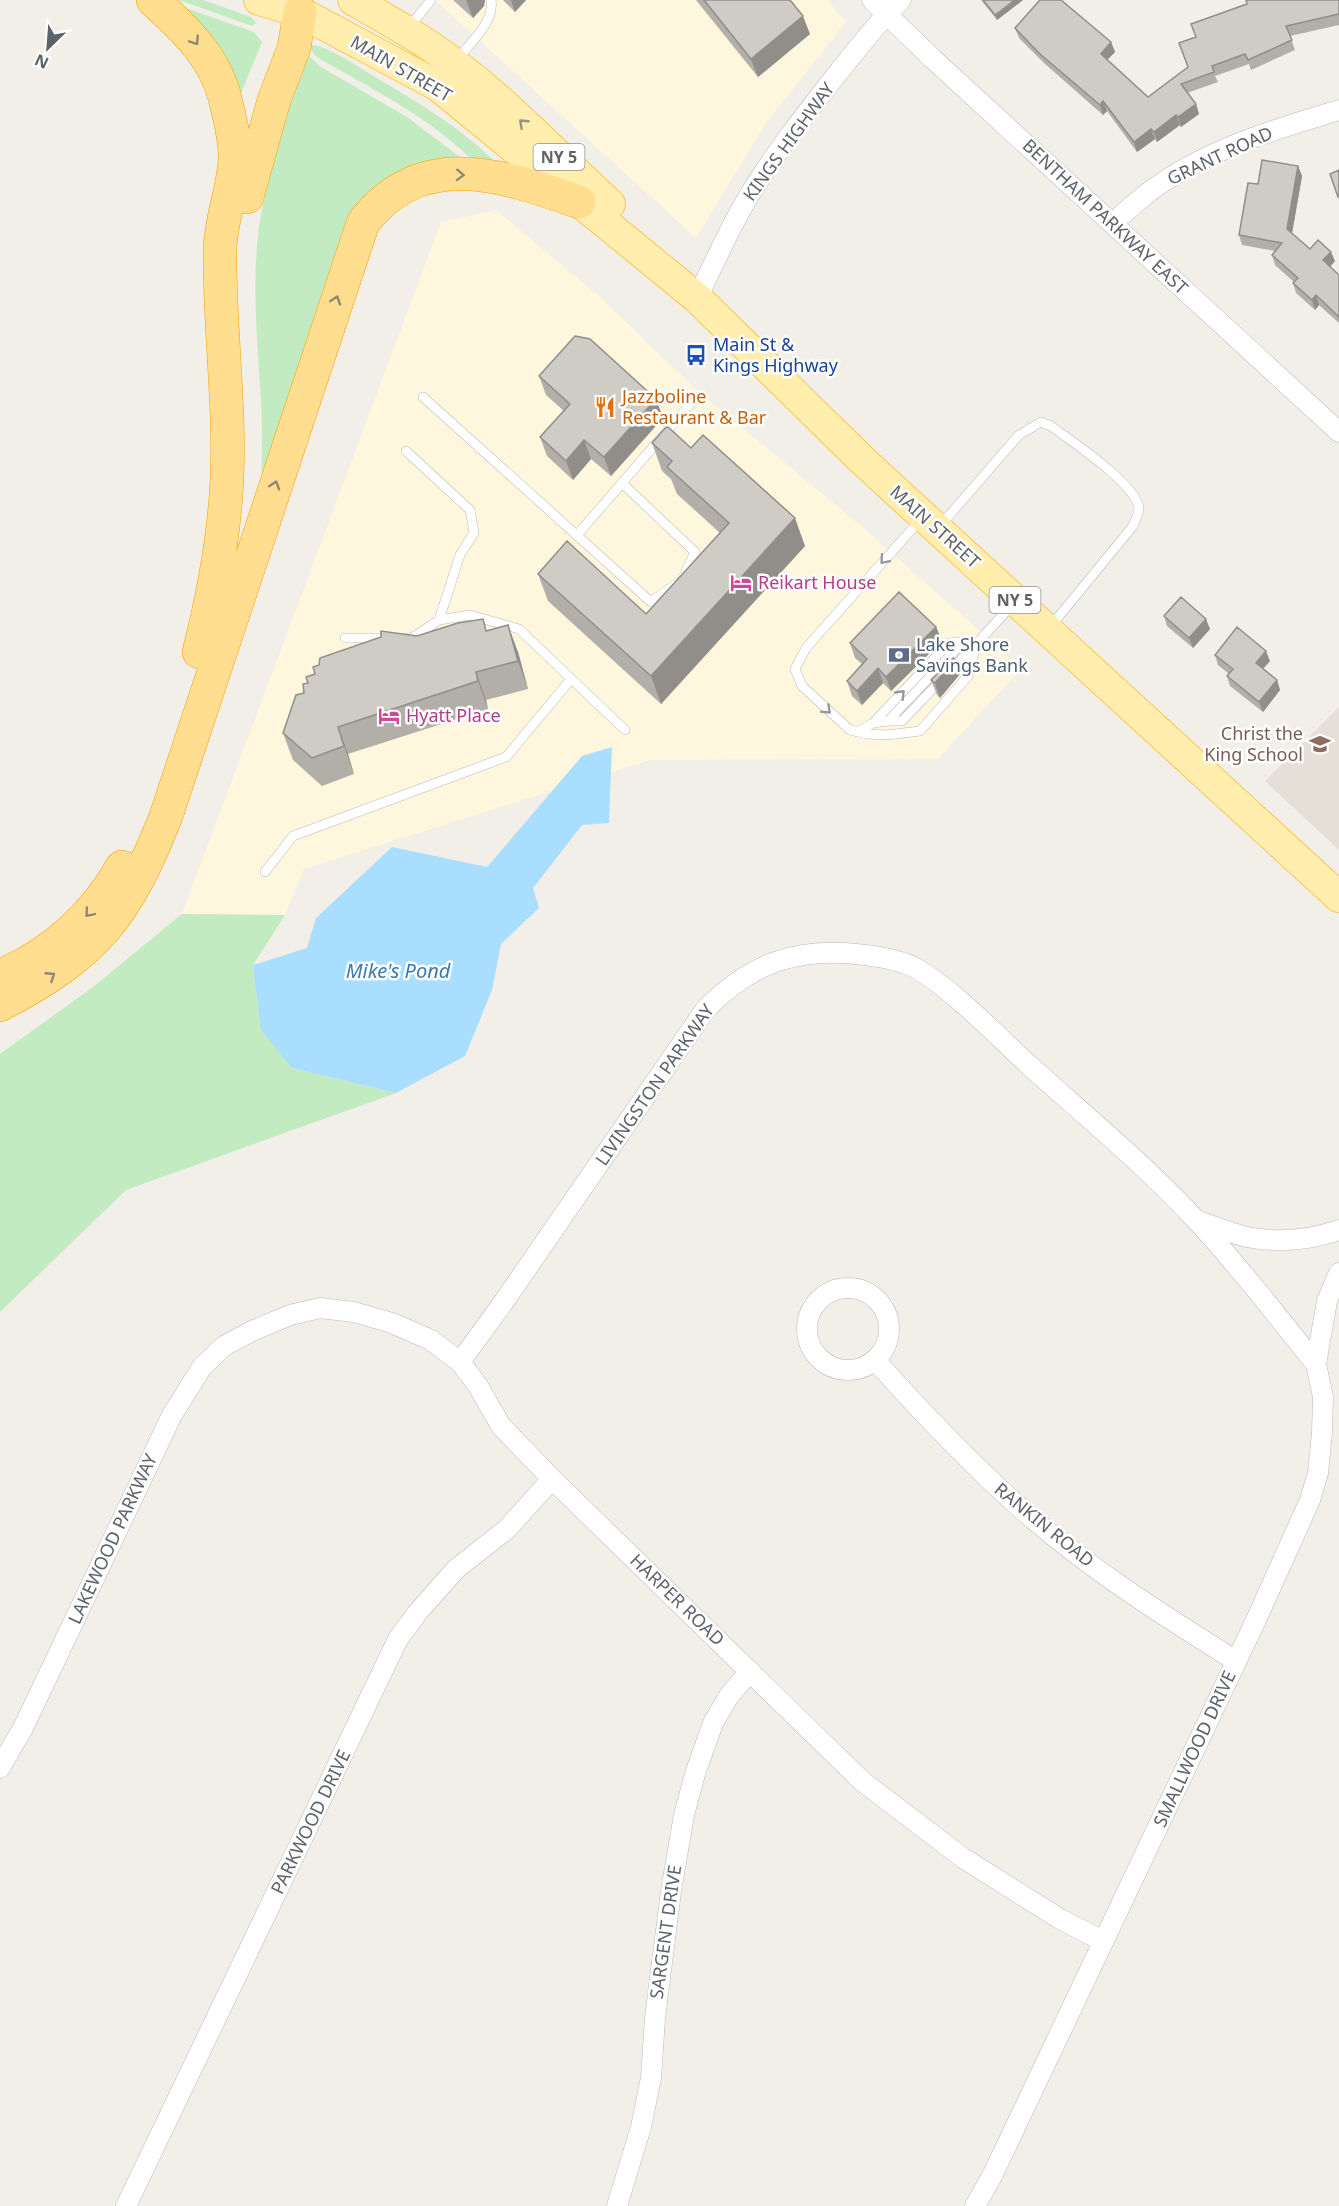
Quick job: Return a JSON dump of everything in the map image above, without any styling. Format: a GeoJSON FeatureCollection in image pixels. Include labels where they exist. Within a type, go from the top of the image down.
{"type":"FeatureCollection","features":[{"type":"Feature","properties":{"kind":"highway"},"geometry":{"type":"LineString","coordinates":[[153,0],[188,31],[211,65],[224,95],[235,156]]}},
{"type":"Feature","properties":{"kind":"highway"},"geometry":{"type":"LineString","coordinates":[[0,976],[18,969],[52,946],[78,925],[111,887],[134,848],[197,658],[210,610],[226,494],[227,436],[220,304],[220,246],[235,156],[277,40],[305,6]]}},
{"type":"Feature","properties":{"kind":"highway"},"geometry":{"type":"LineString","coordinates":[[224,640],[238,561],[247,466],[237,259],[250,183],[274,100],[294,48],[305,6]]}},
{"type":"Feature","properties":{"kind":"highway"},"geometry":{"type":"LineString","coordinates":[[0,1005],[37,985],[85,951],[111,924],[129,897],[150,857],[166,816],[358,234],[374,209],[390,195],[413,182],[437,174],[467,174],[501,179],[534,186],[579,202]]}},
{"type":"Feature","properties":{"kind":"main road","name":"MAIN STREET"},"geometry":{"type":"LineString","coordinates":[[258,0],[305,6],[438,86],[697,298],[862,460],[1339,897]]}},
{"type":"Feature","properties":{"kind":"main road","name":"MAIN STREET"},"geometry":{"type":"LineString","coordinates":[[353,0],[407,31],[454,63],[496,98],[608,202],[648,235],[697,298]]}},
{"type":"Feature","properties":{"kind":"main road"},"geometry":{"type":"LineString","coordinates":[[398,0],[407,31]]}},
{"type":"Feature","properties":{"kind":"main road"},"geometry":{"type":"LineString","coordinates":[[305,6],[340,17],[421,58],[454,63]]}},
{"type":"Feature","properties":{"kind":"street","name":"KINGS HIGHWAY"},"geometry":{"type":"LineString","coordinates":[[697,298],[746,201],[764,172],[817,100],[879,7],[902,0]]}},
{"type":"Feature","properties":{"kind":"street","name":"BENTHAM PARKWAY EAST"},"geometry":{"type":"LineString","coordinates":[[879,7],[1339,432]]}},
{"type":"Feature","properties":{"kind":"street","name":"GRANT ROAD"},"geometry":{"type":"LineString","coordinates":[[1113,223],[1138,200],[1169,177],[1193,164],[1275,129],[1339,110]]}},
{"type":"Feature","properties":{"kind":"street","name":"LIVINGSTON PARKWAY"},"geometry":{"type":"LineString","coordinates":[[460,1362],[705,1010],[723,991],[745,975],[768,963],[819,952],[847,952],[876,956],[917,969],[970,1012],[1152,1176],[1197,1221],[1316,1364]]}},
{"type":"Feature","properties":{"kind":"street","name":"LIVINGSTON PARKWAY"},"geometry":{"type":"LineString","coordinates":[[1197,1221],[1248,1237],[1317,1238],[1339,1230]]}},
{"type":"Feature","properties":{"kind":"street","name":"SMALLWOOD DRIVE"},"geometry":{"type":"LineString","coordinates":[[975,2206],[993,2174],[1310,1500],[1318,1473],[1322,1434],[1323,1397],[1316,1364],[1327,1301],[1339,1273]]}},
{"type":"Feature","properties":{"kind":"street"},"geometry":{"type":"LineString","coordinates":[[843,1288],[869,1293],[879,1302],[886,1313],[889,1332],[883,1351],[875,1360],[863,1368],[849,1371],[835,1369],[822,1362],[812,1351],[807,1338],[806,1324],[810,1310],[819,1299],[831,1291],[843,1288]]}},
{"type":"Feature","properties":{"kind":"street","name":"HARPER ROAD"},"geometry":{"type":"LineString","coordinates":[[252,1331],[290,1315],[320,1308],[354,1312],[392,1323],[431,1340],[460,1362],[478,1386],[501,1426],[552,1479],[862,1781],[963,1858],[1060,1918],[1103,1941]]}},
{"type":"Feature","properties":{"kind":"street","name":"LAKEWOOD PARKWAY"},"geometry":{"type":"LineString","coordinates":[[0,1768],[24,1726],[172,1415],[202,1366],[224,1346],[252,1331]]}},
{"type":"Feature","properties":{"kind":"street","name":"RANKIN ROAD"},"geometry":{"type":"LineString","coordinates":[[875,1360],[934,1425],[983,1474],[1035,1520],[1081,1557],[1158,1612],[1236,1661]]}},
{"type":"Feature","properties":{"kind":"street","name":"PARKWOOD DRIVE"},"geometry":{"type":"LineString","coordinates":[[126,2206],[398,1639],[418,1612],[456,1569],[507,1529],[552,1479]]}},
{"type":"Feature","properties":{"kind":"street","name":"SARGENT DRIVE"},"geometry":{"type":"LineString","coordinates":[[617,2206],[641,2127],[651,2078],[655,2018],[671,1891],[684,1815],[695,1774],[713,1723],[729,1696],[750,1671]]}},
{"type":"Feature","properties":{"kind":"lane"},"geometry":{"type":"LineString","coordinates":[[407,31],[431,0]]}},
{"type":"Feature","properties":{"kind":"lane"},"geometry":{"type":"LineString","coordinates":[[454,63],[484,26],[491,10],[491,0]]}},
{"type":"Feature","properties":{"kind":"lane"},"geometry":{"type":"LineString","coordinates":[[423,397],[651,602],[682,580],[695,552],[622,483]]}},
{"type":"Feature","properties":{"kind":"lane"},"geometry":{"type":"LineString","coordinates":[[577,535],[693,401]]}},
{"type":"Feature","properties":{"kind":"lane"},"geometry":{"type":"LineString","coordinates":[[976,644],[968,676],[920,730],[886,735],[850,730],[802,686],[795,669],[806,648],[930,523],[1019,435],[1041,422],[1051,426],[1121,480],[1134,495],[1139,508],[1133,526],[1048,630]]}},
{"type":"Feature","properties":{"kind":"lane"},"geometry":{"type":"LineString","coordinates":[[406,451],[470,510],[474,533],[460,555],[439,620]]}},
{"type":"Feature","properties":{"kind":"lane"},"geometry":{"type":"LineString","coordinates":[[873,723],[902,721],[1016,601]]}},
{"type":"Feature","properties":{"kind":"lane"},"geometry":{"type":"LineString","coordinates":[[345,638],[412,638],[439,620],[470,615],[519,629],[625,730]]}},
{"type":"Feature","properties":{"kind":"lane"},"geometry":{"type":"LineString","coordinates":[[888,721],[963,642]]}},
{"type":"Feature","properties":{"kind":"lane"},"geometry":{"type":"LineString","coordinates":[[857,732],[873,723],[949,643],[976,644]]}},
{"type":"Feature","properties":{"kind":"lane"},"geometry":{"type":"LineString","coordinates":[[265,872],[293,836],[507,757],[571,680]]}},
{"type":"Feature","properties":{"kind":"shaded area"},"geometry":{"type":"Polygon","coordinates":[[[435,0],[827,0],[846,22],[766,123],[696,238],[435,0]]]}},
{"type":"Feature","properties":{"kind":"shaded area"},"geometry":{"type":"Polygon","coordinates":[[[496,210],[600,297],[699,392],[860,525],[1022,668],[938,759],[650,760],[304,869],[285,915],[182,914],[441,222],[496,210]]]}},
{"type":"Feature","properties":{"kind":"shaded area","name":"Christ the King School"},"geometry":{"type":"Polygon","coordinates":[[[1339,707],[1339,850],[1265,781],[1339,707]]]}},
{"type":"Feature","properties":{"kind":"green space"},"geometry":{"type":"Polygon","coordinates":[[[179,0],[203,0],[251,17],[256,23],[252,26],[179,0]]]}},
{"type":"Feature","properties":{"kind":"green space"},"geometry":{"type":"Polygon","coordinates":[[[166,1],[254,32],[262,42],[239,98],[166,1]]]}},
{"type":"Feature","properties":{"kind":"green space"},"geometry":{"type":"Polygon","coordinates":[[[314,45],[344,58],[421,105],[453,126],[497,164],[478,166],[442,133],[422,119],[315,56],[309,46],[314,45]]]}},
{"type":"Feature","properties":{"kind":"green space"},"geometry":{"type":"Polygon","coordinates":[[[310,57],[321,67],[407,117],[465,161],[369,203],[262,493],[262,413],[256,298],[258,236],[266,191],[301,58],[310,57]]]}},
{"type":"Feature","properties":{"kind":"green space"},"geometry":{"type":"Polygon","coordinates":[[[182,914],[285,915],[253,965],[292,1068],[396,1093],[126,1190],[0,1312],[0,1054],[93,987],[182,914]]]}},
{"type":"Feature","properties":{"kind":"water","name":"Mike's Pond"},"geometry":{"type":"Polygon","coordinates":[[[612,747],[609,823],[582,825],[533,888],[539,908],[501,944],[492,990],[465,1056],[396,1093],[292,1068],[261,1030],[253,965],[307,948],[316,918],[392,847],[487,867],[582,756],[612,747]]]}},
{"type":"Feature","properties":{"kind":"building"},"geometry":{"type":"Polygon","coordinates":[[[704,0],[790,0],[803,16],[751,59],[704,0]]]}},
{"type":"Feature","properties":{"kind":"building"},"geometry":{"type":"Polygon","coordinates":[[[983,0],[1015,0],[995,15],[983,0]]]}},
{"type":"Feature","properties":{"kind":"building"},"geometry":{"type":"Polygon","coordinates":[[[1040,0],[1061,0],[1111,42],[1101,54],[1148,97],[1188,67],[1179,43],[1196,37],[1191,24],[1247,4],[1248,0],[1339,0],[1339,14],[1286,26],[1292,40],[1248,60],[1245,54],[1212,66],[1214,72],[1181,84],[1196,104],[1178,117],[1176,115],[1154,132],[1151,129],[1134,142],[1103,101],[1100,105],[1040,54],[1015,28],[1040,0]]]}},
{"type":"Feature","properties":{"kind":"building"},"geometry":{"type":"Polygon","coordinates":[[[1262,160],[1298,166],[1287,229],[1310,249],[1318,240],[1331,252],[1323,260],[1339,275],[1339,317],[1316,295],[1312,300],[1293,283],[1298,278],[1272,255],[1282,243],[1239,235],[1248,183],[1258,184],[1262,160]]]}},
{"type":"Feature","properties":{"kind":"building"},"geometry":{"type":"Polygon","coordinates":[[[1339,170],[1339,196],[1338,197],[1330,174],[1339,170]]]}},
{"type":"Feature","properties":{"kind":"building","name":"Jazzboline Restaurant & Bar"},"geometry":{"type":"Polygon","coordinates":[[[575,336],[590,339],[656,399],[604,457],[584,440],[566,461],[540,437],[570,404],[539,376],[575,336]]]}},
{"type":"Feature","properties":{"kind":"building"},"geometry":{"type":"Polygon","coordinates":[[[667,426],[691,448],[703,435],[795,518],[651,676],[538,574],[567,541],[646,614],[729,523],[667,467],[672,461],[652,443],[667,426]]]}},
{"type":"Feature","properties":{"kind":"building"},"geometry":{"type":"Polygon","coordinates":[[[899,592],[936,627],[886,677],[878,668],[857,691],[847,681],[867,659],[850,643],[899,592]]]}},
{"type":"Feature","properties":{"kind":"building"},"geometry":{"type":"Polygon","coordinates":[[[1181,597],[1206,619],[1189,638],[1164,616],[1181,597]]]}},
{"type":"Feature","properties":{"kind":"building"},"geometry":{"type":"Polygon","coordinates":[[[483,619],[486,631],[508,625],[518,661],[476,672],[478,681],[338,727],[344,746],[312,758],[283,733],[296,695],[304,693],[303,684],[308,683],[306,677],[315,674],[313,667],[319,665],[320,658],[381,637],[381,631],[417,636],[458,623],[483,619]]]}},
{"type":"Feature","properties":{"kind":"building"},"geometry":{"type":"Polygon","coordinates":[[[1237,627],[1266,651],[1256,663],[1277,680],[1259,702],[1227,676],[1233,669],[1215,655],[1237,627]]]}},
{"type":"Feature","properties":{"kind":"building"},"geometry":{"type":"Polygon","coordinates":[[[953,658],[955,660],[935,683],[931,680],[953,658]]]}},
{"type":"Feature","properties":{"kind":"place","name":"Main St & Kings Highway"},"geometry":{"type":"Point","coordinates":[696,355]}},
{"type":"Feature","properties":{"kind":"place","name":"Jazzboline Restaurant & Bar"},"geometry":{"type":"Point","coordinates":[605,407]}},
{"type":"Feature","properties":{"kind":"place","name":"Reikart House"},"geometry":{"type":"Point","coordinates":[741,583]}},
{"type":"Feature","properties":{"kind":"place","name":"Lake Shore Savings Bank"},"geometry":{"type":"Point","coordinates":[899,655]}},
{"type":"Feature","properties":{"kind":"place","name":"Hyatt Place"},"geometry":{"type":"Point","coordinates":[389,716]}},
{"type":"Feature","properties":{"kind":"place","name":"Christ the King School"},"geometry":{"type":"Point","coordinates":[1320,744]}}]}
